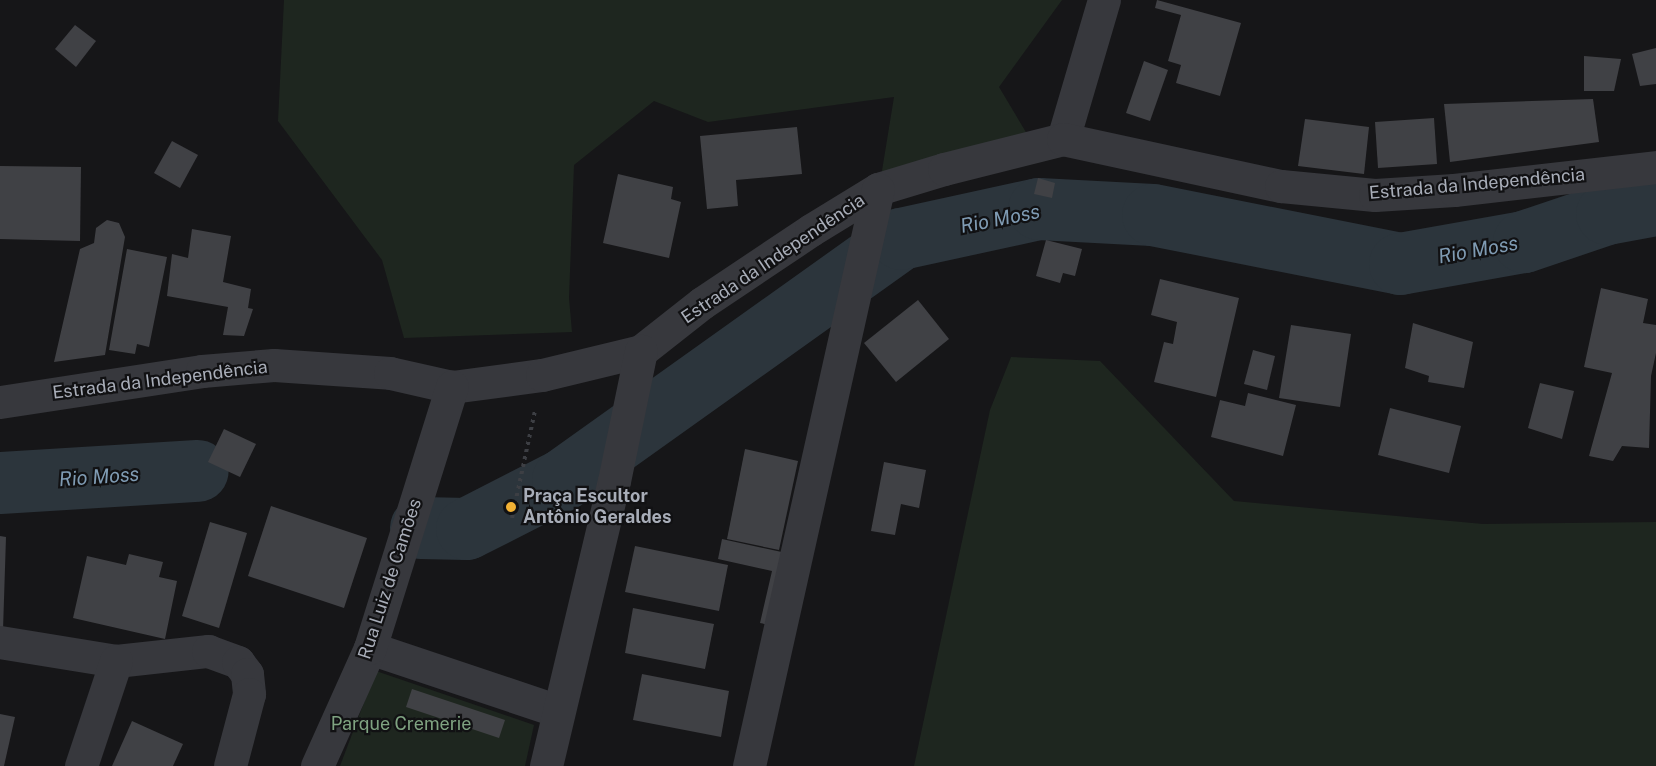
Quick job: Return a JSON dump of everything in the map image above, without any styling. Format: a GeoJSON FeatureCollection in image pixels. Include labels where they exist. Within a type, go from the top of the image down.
{"type":"FeatureCollection","features":[{"type":"Feature","properties":{"kind":"street"},"geometry":{"type":"LineString","coordinates":[[1063,139],[1104,0]]}},
{"type":"Feature","properties":{"kind":"street","name":"Estrada da Independência"},"geometry":{"type":"LineString","coordinates":[[0,402],[191,373],[273,365],[390,373],[452,387],[542,375],[641,352],[702,303],[811,230],[878,190],[944,169],[1063,139],[1281,186],[1375,195],[1454,189],[1656,167]]}},
{"type":"Feature","properties":{"kind":"street"},"geometry":{"type":"LineString","coordinates":[[749,766],[878,190]]}},
{"type":"Feature","properties":{"kind":"street"},"geometry":{"type":"LineString","coordinates":[[546,766],[614,481],[641,352]]}},
{"type":"Feature","properties":{"kind":"street","name":"Rua Luiz de Camões"},"geometry":{"type":"LineString","coordinates":[[317,766],[370,648],[452,387]]}},
{"type":"Feature","properties":{"kind":"street"},"geometry":{"type":"LineString","coordinates":[[0,642],[116,661],[208,651],[238,662],[247,674],[249,694],[230,766]]}},
{"type":"Feature","properties":{"kind":"street"},"geometry":{"type":"LineString","coordinates":[[370,648],[558,711]]}},
{"type":"Feature","properties":{"kind":"street"},"geometry":{"type":"LineString","coordinates":[[81,766],[116,661]]}},
{"type":"Feature","properties":{"kind":"path"},"geometry":{"type":"LineString","coordinates":[[512,518],[542,375]]}},
{"type":"Feature","properties":{"kind":"green space"},"geometry":{"type":"Polygon","coordinates":[[[284,0],[1062,0],[999,87],[1030,139],[880,183],[894,97],[708,122],[654,101],[574,165],[569,298],[572,332],[404,338],[382,260],[278,121],[284,0]]]}},
{"type":"Feature","properties":{"kind":"green space"},"geometry":{"type":"Polygon","coordinates":[[[1011,357],[1100,361],[1234,501],[1483,524],[1656,522],[1656,766],[914,766],[990,410],[1011,357]]]}},
{"type":"Feature","properties":{"kind":"green space","name":"Parque Cremerie"},"geometry":{"type":"Polygon","coordinates":[[[376,671],[534,725],[525,766],[340,766],[376,671]]]}},
{"type":"Feature","properties":{"kind":"building"},"geometry":{"type":"Polygon","coordinates":[[[1157,0],[1241,23],[1220,96],[1176,83],[1181,65],[1168,61],[1181,15],[1155,8],[1157,0]]]}},
{"type":"Feature","properties":{"kind":"building"},"geometry":{"type":"Polygon","coordinates":[[[75,25],[96,41],[76,67],[55,49],[75,25]]]}},
{"type":"Feature","properties":{"kind":"building"},"geometry":{"type":"Polygon","coordinates":[[[1656,48],[1656,84],[1640,86],[1632,54],[1656,48]]]}},
{"type":"Feature","properties":{"kind":"building"},"geometry":{"type":"Polygon","coordinates":[[[1584,56],[1621,59],[1614,91],[1584,91],[1584,56]]]}},
{"type":"Feature","properties":{"kind":"building"},"geometry":{"type":"Polygon","coordinates":[[[1144,61],[1168,70],[1150,121],[1126,113],[1144,61]]]}},
{"type":"Feature","properties":{"kind":"building"},"geometry":{"type":"Polygon","coordinates":[[[1593,99],[1599,142],[1450,162],[1444,104],[1593,99]]]}},
{"type":"Feature","properties":{"kind":"building"},"geometry":{"type":"Polygon","coordinates":[[[1434,118],[1437,164],[1378,168],[1375,122],[1434,118]]]}},
{"type":"Feature","properties":{"kind":"building"},"geometry":{"type":"Polygon","coordinates":[[[1305,119],[1369,127],[1364,174],[1298,166],[1305,119]]]}},
{"type":"Feature","properties":{"kind":"building"},"geometry":{"type":"Polygon","coordinates":[[[797,127],[802,174],[736,180],[738,206],[707,209],[700,136],[797,127]]]}},
{"type":"Feature","properties":{"kind":"building"},"geometry":{"type":"Polygon","coordinates":[[[172,141],[198,155],[180,188],[154,173],[172,141]]]}},
{"type":"Feature","properties":{"kind":"building"},"geometry":{"type":"Polygon","coordinates":[[[0,166],[81,167],[80,241],[0,239],[0,166]]]}},
{"type":"Feature","properties":{"kind":"building"},"geometry":{"type":"Polygon","coordinates":[[[618,174],[673,187],[671,199],[681,202],[669,258],[603,243],[618,174]]]}},
{"type":"Feature","properties":{"kind":"building"},"geometry":{"type":"Polygon","coordinates":[[[1038,178],[1055,183],[1052,198],[1034,194],[1038,178]]]}},
{"type":"Feature","properties":{"kind":"building"},"geometry":{"type":"Polygon","coordinates":[[[107,220],[119,223],[125,237],[105,355],[54,362],[80,249],[94,243],[96,228],[107,220]]]}},
{"type":"Feature","properties":{"kind":"building"},"geometry":{"type":"Polygon","coordinates":[[[192,229],[231,236],[223,282],[251,289],[248,308],[253,309],[244,336],[223,335],[228,307],[167,296],[172,254],[188,258],[192,229]]]}},
{"type":"Feature","properties":{"kind":"building"},"geometry":{"type":"Polygon","coordinates":[[[1046,240],[1082,249],[1075,276],[1063,273],[1060,283],[1036,276],[1046,240]]]}},
{"type":"Feature","properties":{"kind":"building"},"geometry":{"type":"Polygon","coordinates":[[[127,249],[167,257],[149,347],[137,344],[135,354],[109,350],[127,249]]]}},
{"type":"Feature","properties":{"kind":"building"},"geometry":{"type":"Polygon","coordinates":[[[1160,279],[1239,298],[1216,397],[1154,382],[1164,342],[1173,344],[1177,322],[1151,315],[1160,279]]]}},
{"type":"Feature","properties":{"kind":"building"},"geometry":{"type":"Polygon","coordinates":[[[1601,288],[1648,299],[1643,323],[1656,325],[1656,353],[1651,376],[1649,448],[1622,446],[1613,461],[1589,456],[1612,373],[1584,367],[1601,288]]]}},
{"type":"Feature","properties":{"kind":"building"},"geometry":{"type":"Polygon","coordinates":[[[918,300],[949,339],[896,382],[864,343],[918,300]]]}},
{"type":"Feature","properties":{"kind":"building"},"geometry":{"type":"Polygon","coordinates":[[[1413,323],[1473,342],[1464,388],[1428,382],[1429,376],[1405,368],[1413,323]]]}},
{"type":"Feature","properties":{"kind":"building"},"geometry":{"type":"Polygon","coordinates":[[[1291,325],[1351,334],[1340,407],[1279,398],[1291,325]]]}},
{"type":"Feature","properties":{"kind":"building"},"geometry":{"type":"Polygon","coordinates":[[[1253,350],[1275,356],[1267,390],[1244,384],[1253,350]]]}},
{"type":"Feature","properties":{"kind":"building"},"geometry":{"type":"Polygon","coordinates":[[[1540,383],[1574,391],[1562,439],[1528,428],[1540,383]]]}},
{"type":"Feature","properties":{"kind":"building"},"geometry":{"type":"Polygon","coordinates":[[[1248,393],[1296,405],[1283,456],[1211,437],[1220,400],[1245,406],[1248,393]]]}},
{"type":"Feature","properties":{"kind":"building"},"geometry":{"type":"Polygon","coordinates":[[[1390,408],[1461,426],[1449,473],[1378,455],[1390,408]]]}},
{"type":"Feature","properties":{"kind":"building"},"geometry":{"type":"Polygon","coordinates":[[[224,429],[256,444],[240,477],[208,462],[224,429]]]}},
{"type":"Feature","properties":{"kind":"building"},"geometry":{"type":"Polygon","coordinates":[[[745,449],[798,461],[779,550],[727,539],[745,449]]]}},
{"type":"Feature","properties":{"kind":"building"},"geometry":{"type":"Polygon","coordinates":[[[884,462],[926,470],[919,508],[901,504],[895,535],[871,531],[884,462]]]}},
{"type":"Feature","properties":{"kind":"building"},"geometry":{"type":"Polygon","coordinates":[[[271,506],[367,538],[344,608],[248,576],[271,506]]]}},
{"type":"Feature","properties":{"kind":"building"},"geometry":{"type":"Polygon","coordinates":[[[210,522],[247,533],[219,628],[182,616],[210,522]]]}},
{"type":"Feature","properties":{"kind":"building"},"geometry":{"type":"Polygon","coordinates":[[[0,536],[6,537],[3,630],[0,630],[0,536]]]}},
{"type":"Feature","properties":{"kind":"building"},"geometry":{"type":"Polygon","coordinates":[[[722,539],[791,554],[775,626],[760,623],[772,571],[718,559],[722,539]]]}},
{"type":"Feature","properties":{"kind":"building"},"geometry":{"type":"Polygon","coordinates":[[[635,546],[728,565],[719,611],[625,592],[635,546]]]}},
{"type":"Feature","properties":{"kind":"building"},"geometry":{"type":"Polygon","coordinates":[[[129,554],[163,562],[159,577],[177,581],[165,639],[73,618],[87,556],[126,565],[129,554]]]}},
{"type":"Feature","properties":{"kind":"building"},"geometry":{"type":"Polygon","coordinates":[[[633,608],[714,624],[705,669],[625,653],[633,608]]]}},
{"type":"Feature","properties":{"kind":"building"},"geometry":{"type":"Polygon","coordinates":[[[642,674],[729,691],[721,737],[633,720],[642,674]]]}},
{"type":"Feature","properties":{"kind":"building"},"geometry":{"type":"Polygon","coordinates":[[[412,689],[505,720],[499,738],[406,707],[412,689]]]}},
{"type":"Feature","properties":{"kind":"building"},"geometry":{"type":"Polygon","coordinates":[[[0,714],[15,717],[4,766],[0,766],[0,714]]]}},
{"type":"Feature","properties":{"kind":"building"},"geometry":{"type":"Polygon","coordinates":[[[132,721],[183,744],[173,766],[112,766],[132,721]]]}},
{"type":"Feature","properties":{"kind":"waterway","name":"Rio Moss"},"geometry":{"type":"LineString","coordinates":[[421,528],[467,529],[563,480],[901,239],[1039,209],[1153,215],[1400,264],[1524,242],[1607,214],[1656,205]]}},
{"type":"Feature","properties":{"kind":"waterway","name":"Rio Moss"},"geometry":{"type":"LineString","coordinates":[[0,483],[198,471]]}},
{"type":"Feature","properties":{"kind":"place","name":"Praça Escultor Antônio Geraldes"},"geometry":{"type":"Point","coordinates":[511,507]}}]}
